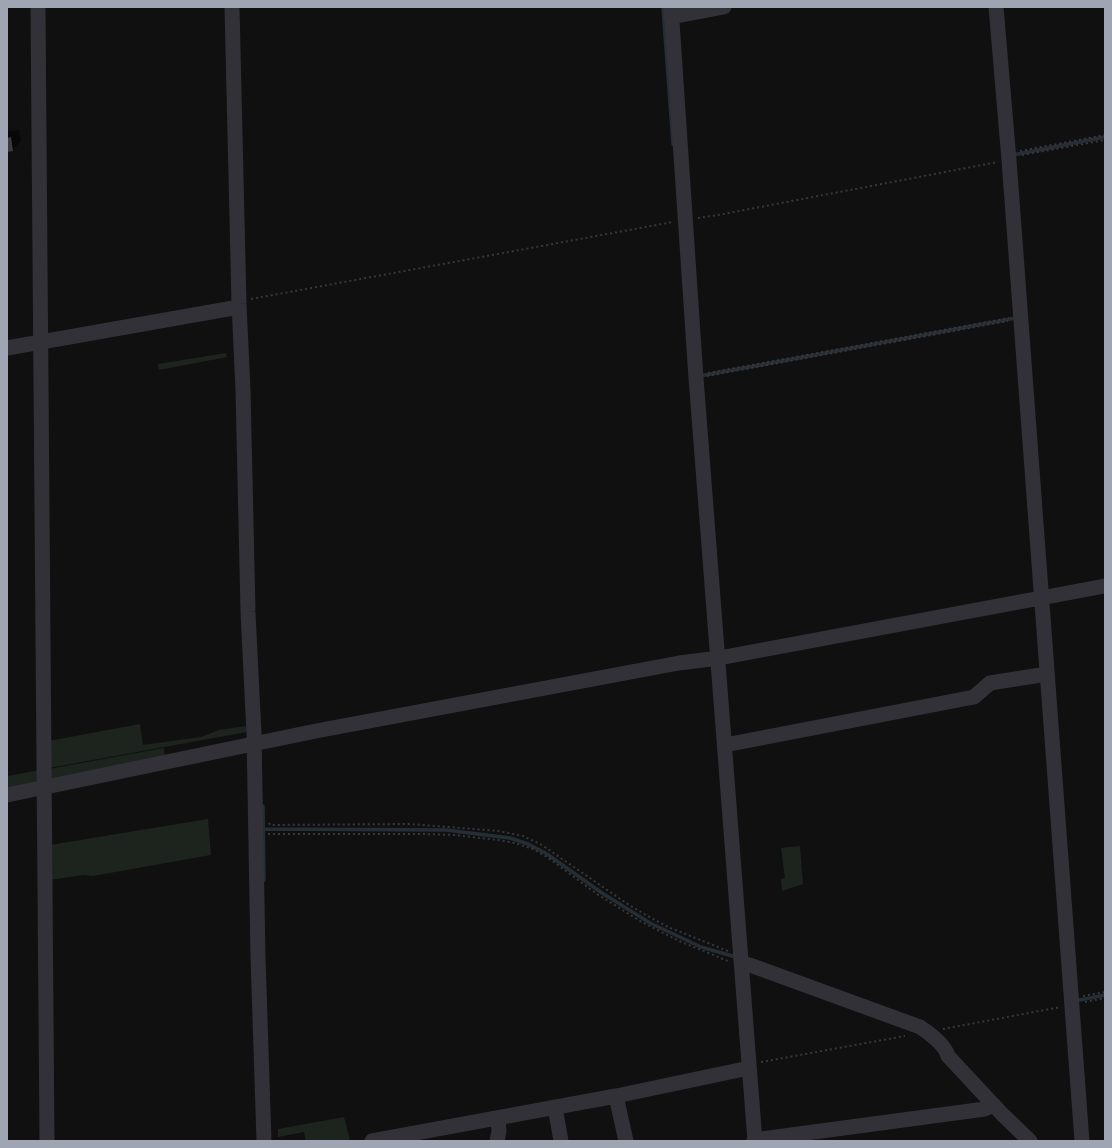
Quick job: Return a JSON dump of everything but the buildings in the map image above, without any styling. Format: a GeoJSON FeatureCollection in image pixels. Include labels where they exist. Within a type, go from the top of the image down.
{"type":"FeatureCollection","features":[{"type":"Feature","properties":{"kind":"street"},"geometry":{"type":"LineString","coordinates":[[38,7],[48,1141]]}},
{"type":"Feature","properties":{"kind":"street"},"geometry":{"type":"LineString","coordinates":[[232,7],[245,303],[257,744],[258,957],[264,1141]]}},
{"type":"Feature","properties":{"kind":"street"},"geometry":{"type":"LineString","coordinates":[[724,7],[671,12],[680,221],[696,376],[719,658],[737,958],[746,1068],[754,1140],[985,1109],[994,1106]]}},
{"type":"Feature","properties":{"kind":"street"},"geometry":{"type":"LineString","coordinates":[[996,7],[1014,156],[1020,317],[1042,597],[1046,674],[1078,1003],[1082,1141]]}},
{"type":"Feature","properties":{"kind":"street"},"geometry":{"type":"LineString","coordinates":[[7,348],[245,303]]}},
{"type":"Feature","properties":{"kind":"street"},"geometry":{"type":"LineString","coordinates":[[7,795],[316,731],[671,664],[719,658],[1105,586]]}},
{"type":"Feature","properties":{"kind":"street"},"geometry":{"type":"LineString","coordinates":[[725,745],[974,697],[990,683],[1046,674]]}},
{"type":"Feature","properties":{"kind":"street"},"geometry":{"type":"LineString","coordinates":[[737,958],[750,965],[920,1028],[932,1031],[937,1041],[947,1052],[948,1056],[994,1106],[1030,1141]]}},
{"type":"Feature","properties":{"kind":"street"},"geometry":{"type":"LineString","coordinates":[[373,1141],[439,1135],[498,1118],[616,1096],[746,1068]]}},
{"type":"Feature","properties":{"kind":"street"},"geometry":{"type":"LineString","coordinates":[[616,1096],[626,1141]]}},
{"type":"Feature","properties":{"kind":"street"},"geometry":{"type":"LineString","coordinates":[[554,1107],[561,1141]]}},
{"type":"Feature","properties":{"kind":"street"},"geometry":{"type":"LineString","coordinates":[[497,1141],[499,1130],[498,1118]]}},
{"type":"Feature","properties":{"kind":"path"},"geometry":{"type":"LineString","coordinates":[[1014,156],[1105,135]]}},
{"type":"Feature","properties":{"kind":"path"},"geometry":{"type":"LineString","coordinates":[[245,303],[718,215],[1014,156],[1105,140]]}},
{"type":"Feature","properties":{"kind":"path"},"geometry":{"type":"LineString","coordinates":[[696,376],[1020,317]]}},
{"type":"Feature","properties":{"kind":"path"},"geometry":{"type":"LineString","coordinates":[[267,820],[270,825],[410,824],[443,826],[499,831],[523,836],[542,845],[629,905],[668,927],[737,958]]}},
{"type":"Feature","properties":{"kind":"path"},"geometry":{"type":"LineString","coordinates":[[268,839],[268,834],[424,834],[454,835],[515,843],[546,857],[597,894],[640,921],[679,941],[737,958]]}},
{"type":"Feature","properties":{"kind":"path"},"geometry":{"type":"LineString","coordinates":[[746,1068],[1105,998]]}},
{"type":"Feature","properties":{"kind":"shaded area"},"geometry":{"type":"Polygon","coordinates":[[[226,353],[227,357],[159,370],[158,364],[226,353]]]}},
{"type":"Feature","properties":{"kind":"shaded area"},"geometry":{"type":"Polygon","coordinates":[[[140,724],[143,745],[201,737],[219,730],[246,726],[247,732],[49,768],[48,741],[140,724]]]}},
{"type":"Feature","properties":{"kind":"shaded area"},"geometry":{"type":"Polygon","coordinates":[[[164,748],[165,757],[49,781],[49,769],[164,748]]]}},
{"type":"Feature","properties":{"kind":"shaded area"},"geometry":{"type":"Polygon","coordinates":[[[40,770],[40,781],[7,791],[7,776],[40,770]]]}},
{"type":"Feature","properties":{"kind":"shaded area"},"geometry":{"type":"Polygon","coordinates":[[[208,819],[211,855],[93,876],[83,875],[49,880],[50,845],[208,819]]]}},
{"type":"Feature","properties":{"kind":"shaded area"},"geometry":{"type":"Polygon","coordinates":[[[800,846],[803,884],[782,891],[781,879],[785,878],[781,848],[800,846]]]}},
{"type":"Feature","properties":{"kind":"shaded area"},"geometry":{"type":"Polygon","coordinates":[[[344,1117],[350,1140],[306,1141],[304,1132],[278,1137],[278,1129],[344,1117]]]}},
{"type":"Feature","properties":{"kind":"waterway"},"geometry":{"type":"LineString","coordinates":[[663,7],[673,144]]}},
{"type":"Feature","properties":{"kind":"waterway"},"geometry":{"type":"LineString","coordinates":[[1013,155],[1105,137]]}},
{"type":"Feature","properties":{"kind":"waterway"},"geometry":{"type":"LineString","coordinates":[[700,376],[1016,318]]}},
{"type":"Feature","properties":{"kind":"waterway"},"geometry":{"type":"LineString","coordinates":[[263,806],[264,880]]}},
{"type":"Feature","properties":{"kind":"waterway"},"geometry":{"type":"LineString","coordinates":[[264,829],[446,830],[510,838],[528,844],[547,854],[602,893],[650,923],[701,947],[736,957]]}},
{"type":"Feature","properties":{"kind":"waterway"},"geometry":{"type":"LineString","coordinates":[[1076,998],[1077,1000],[1080,1000],[1105,995]]}}]}
